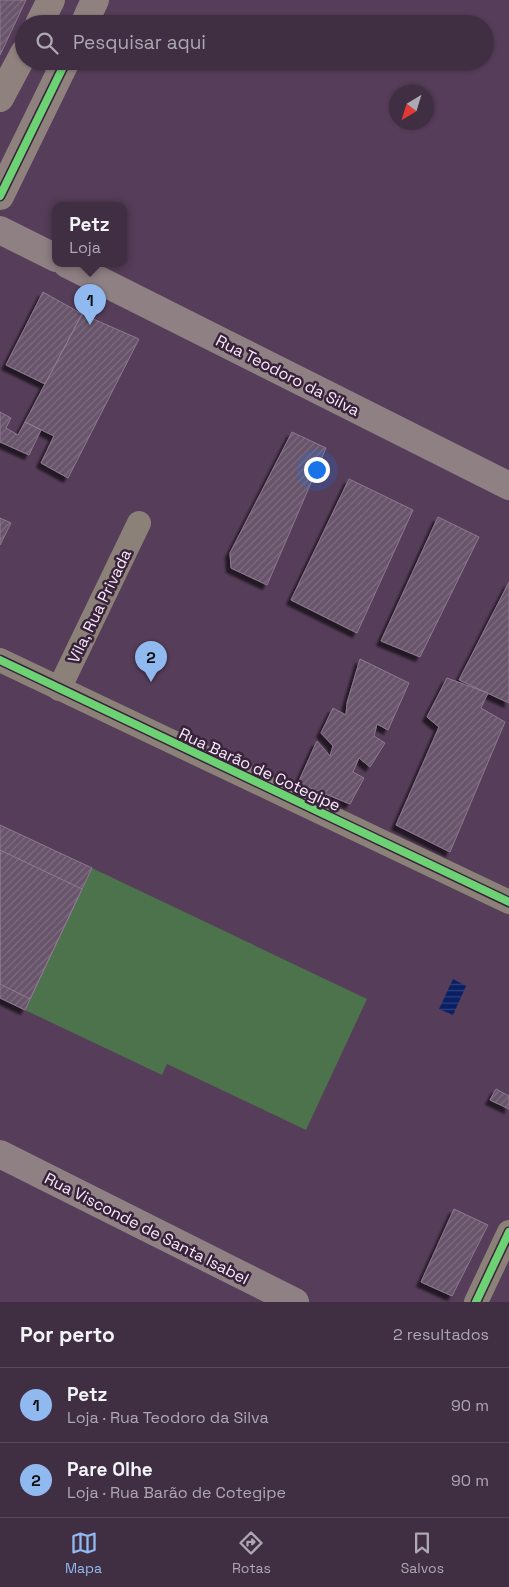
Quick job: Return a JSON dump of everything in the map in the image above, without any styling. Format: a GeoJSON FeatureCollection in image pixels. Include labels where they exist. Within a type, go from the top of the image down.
{"type":"FeatureCollection","features":[{"type":"Feature","properties":{"kind":"main road"},"geometry":{"type":"LineString","coordinates":[[0,230],[52,256]]}},
{"type":"Feature","properties":{"kind":"main road","name":"Rua Teodoro da Silva"},"geometry":{"type":"LineString","coordinates":[[73,267],[509,486]]}},
{"type":"Feature","properties":{"kind":"main road","name":"Rua Visconde de Santa Isabel"},"geometry":{"type":"LineString","coordinates":[[0,1154],[295,1302]]}},
{"type":"Feature","properties":{"kind":"street"},"geometry":{"type":"LineString","coordinates":[[44,15],[51,0]]}},
{"type":"Feature","properties":{"kind":"street"},"geometry":{"type":"LineString","coordinates":[[88,15],[95,0]]}},
{"type":"Feature","properties":{"kind":"street"},"geometry":{"type":"LineString","coordinates":[[0,98],[15,69]]}},
{"type":"Feature","properties":{"kind":"street"},"geometry":{"type":"LineString","coordinates":[[0,196],[62,70]]}},
{"type":"Feature","properties":{"kind":"street","name":"Vila, Rua Privada"},"geometry":{"type":"LineString","coordinates":[[58,689],[139,523]]}},
{"type":"Feature","properties":{"kind":"street","name":"Rua Barão de Cotegipe"},"geometry":{"type":"LineString","coordinates":[[0,660],[509,902]]}},
{"type":"Feature","properties":{"kind":"street"},"geometry":{"type":"LineString","coordinates":[[476,1302],[509,1232]]}},
{"type":"Feature","properties":{"kind":"green space"},"geometry":{"type":"Polygon","coordinates":[[[92,868],[367,999],[306,1130],[167,1064],[162,1075],[25,1010],[92,868]]]}},
{"type":"Feature","properties":{"kind":"shaded area"},"geometry":{"type":"Polygon","coordinates":[[[453,979],[466,986],[453,1015],[439,1009],[453,979]]]}},
{"type":"Feature","properties":{"kind":"building"},"geometry":{"type":"Polygon","coordinates":[[[0,0],[26,0],[19,15],[15,15],[15,23],[0,55],[0,0]]]}},
{"type":"Feature","properties":{"kind":"building"},"geometry":{"type":"Polygon","coordinates":[[[43,292],[82,314],[45,384],[6,365],[43,292]]]}},
{"type":"Feature","properties":{"kind":"building"},"geometry":{"type":"Polygon","coordinates":[[[82,314],[139,339],[68,478],[41,463],[54,436],[25,422],[82,314]]]}},
{"type":"Feature","properties":{"kind":"building"},"geometry":{"type":"Polygon","coordinates":[[[0,412],[11,418],[6,428],[18,435],[25,422],[41,430],[29,455],[0,442],[0,412]]]}},
{"type":"Feature","properties":{"kind":"building"},"geometry":{"type":"Polygon","coordinates":[[[292,432],[326,448],[267,585],[231,568],[230,553],[292,432]]]}},
{"type":"Feature","properties":{"kind":"building"},"geometry":{"type":"Polygon","coordinates":[[[349,479],[413,510],[357,633],[291,600],[349,479]]]}},
{"type":"Feature","properties":{"kind":"building"},"geometry":{"type":"Polygon","coordinates":[[[438,517],[479,537],[420,657],[381,641],[438,517]]]}},
{"type":"Feature","properties":{"kind":"building"},"geometry":{"type":"Polygon","coordinates":[[[0,518],[11,523],[0,545],[0,518]]]}},
{"type":"Feature","properties":{"kind":"building"},"geometry":{"type":"Polygon","coordinates":[[[509,582],[509,703],[459,680],[509,582]]]}},
{"type":"Feature","properties":{"kind":"building"},"geometry":{"type":"Polygon","coordinates":[[[360,659],[409,683],[388,730],[377,724],[374,736],[385,743],[370,767],[359,758],[353,772],[364,778],[350,804],[298,783],[317,741],[330,756],[333,746],[321,733],[333,708],[346,715],[347,703],[360,659]]]}},
{"type":"Feature","properties":{"kind":"building"},"geometry":{"type":"Polygon","coordinates":[[[447,678],[488,693],[481,708],[505,722],[450,852],[396,825],[439,727],[427,717],[447,678]]]}},
{"type":"Feature","properties":{"kind":"building"},"geometry":{"type":"Polygon","coordinates":[[[0,825],[92,868],[25,1010],[0,998],[0,825]]]}},
{"type":"Feature","properties":{"kind":"building"},"geometry":{"type":"Polygon","coordinates":[[[0,850],[82,889],[30,999],[0,984],[0,850]]]}},
{"type":"Feature","properties":{"kind":"building"},"geometry":{"type":"Polygon","coordinates":[[[496,1089],[509,1096],[509,1109],[490,1100],[496,1089]]]}},
{"type":"Feature","properties":{"kind":"building"},"geometry":{"type":"Polygon","coordinates":[[[454,1209],[488,1225],[452,1296],[421,1282],[454,1209]]]}},
{"type":"Feature","properties":{"kind":"cycle path"},"geometry":{"type":"LineString","coordinates":[[0,196],[62,70]]}},
{"type":"Feature","properties":{"kind":"cycle path"},"geometry":{"type":"LineString","coordinates":[[0,660],[509,902]]}},
{"type":"Feature","properties":{"kind":"cycle path"},"geometry":{"type":"LineString","coordinates":[[476,1302],[509,1232]]}},
{"type":"Feature","properties":{"kind":"place","name":"Petz"},"geometry":{"type":"Point","coordinates":[90,325]}},
{"type":"Feature","properties":{"kind":"place","name":"Pare Olhe"},"geometry":{"type":"Point","coordinates":[151,682]}}]}
